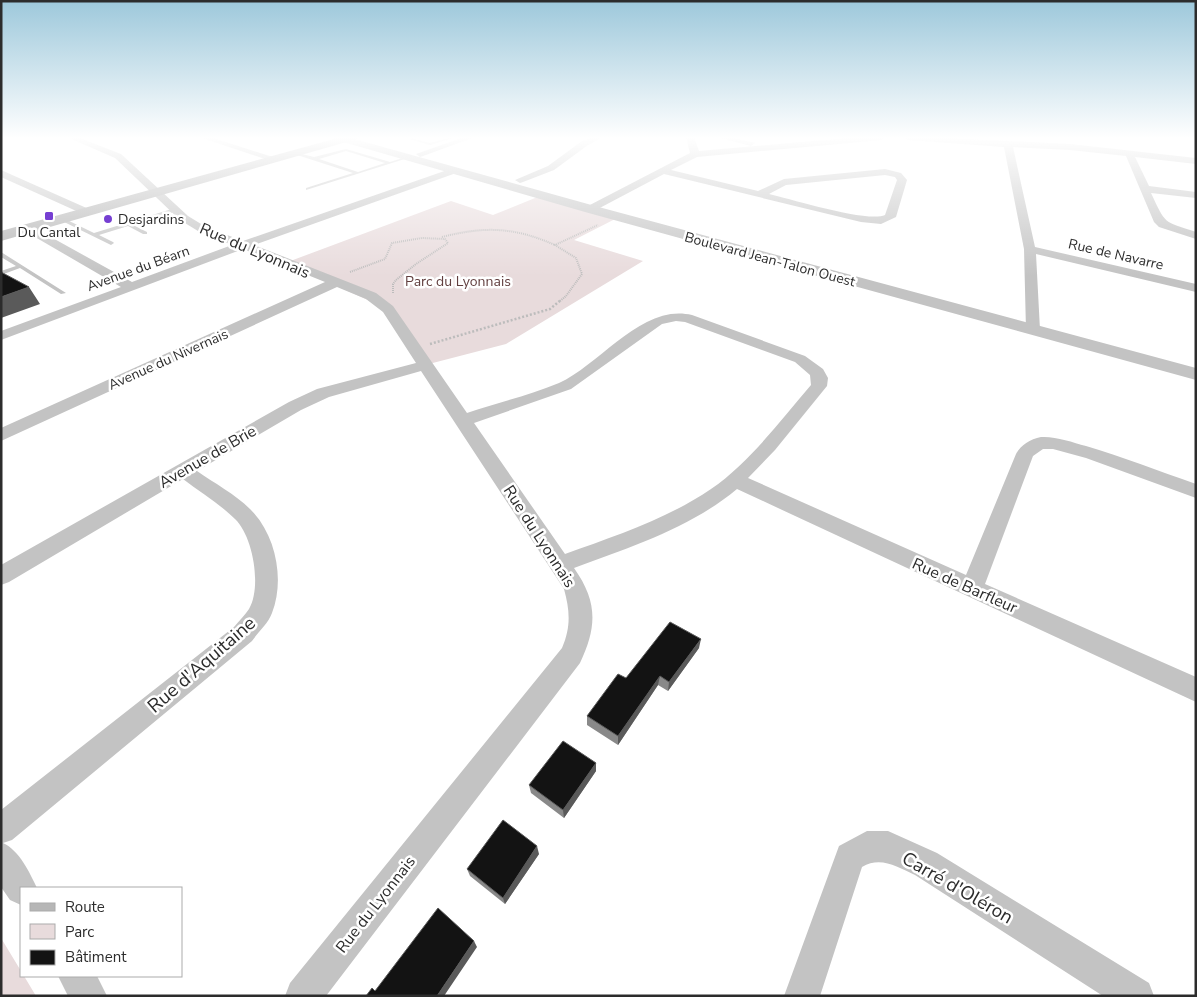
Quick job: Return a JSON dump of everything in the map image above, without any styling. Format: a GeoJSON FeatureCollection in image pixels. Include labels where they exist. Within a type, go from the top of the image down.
{"type":"FeatureCollection","features":[{"type":"Feature","properties":{"kind":"main road"},"geometry":{"type":"LineString","coordinates":[[1,236],[187,184]]}},
{"type":"Feature","properties":{"kind":"street"},"geometry":{"type":"LineString","coordinates":[[24,184],[87,212]]}},
{"type":"Feature","properties":{"kind":"street","name":"Rue du Lyonnais"},"geometry":{"type":"LineString","coordinates":[[148,184],[184,218],[202,229],[376,300],[388,308],[575,587],[582,611],[581,633],[571,655],[303,996]]}},
{"type":"Feature","properties":{"kind":"street","name":"Avenue du Béarn"},"geometry":{"type":"LineString","coordinates":[[1,336],[244,245],[418,184]]}},
{"type":"Feature","properties":{"kind":"street","name":"Boulevard Jean-Talon Ouest"},"geometry":{"type":"LineString","coordinates":[[509,184],[1032,323],[1196,374]]}},
{"type":"Feature","properties":{"kind":"street","name":"Boulevard Jean-Talon Ouest"},"geometry":{"type":"LineString","coordinates":[[530,184],[596,206],[617,217],[1032,323],[1196,360]]}},
{"type":"Feature","properties":{"kind":"street"},"geometry":{"type":"LineString","coordinates":[[596,206],[639,184]]}},
{"type":"Feature","properties":{"kind":"street"},"geometry":{"type":"LineString","coordinates":[[716,184],[862,219],[881,221],[890,217],[901,184]]}},
{"type":"Feature","properties":{"kind":"street"},"geometry":{"type":"LineString","coordinates":[[760,194],[779,184]]}},
{"type":"Feature","properties":{"kind":"street"},"geometry":{"type":"LineString","coordinates":[[1016,184],[1030,250],[1032,323]]}},
{"type":"Feature","properties":{"kind":"street"},"geometry":{"type":"LineString","coordinates":[[1142,184],[1162,225],[1196,236]]}},
{"type":"Feature","properties":{"kind":"street"},"geometry":{"type":"LineString","coordinates":[[1144,189],[1196,195]]}},
{"type":"Feature","properties":{"kind":"street"},"geometry":{"type":"LineString","coordinates":[[28,228],[131,287]]}},
{"type":"Feature","properties":{"kind":"street","name":"Rue de Navarre"},"geometry":{"type":"LineString","coordinates":[[1030,250],[1196,288]]}},
{"type":"Feature","properties":{"kind":"street","name":"Avenue du Nivernais"},"geometry":{"type":"LineString","coordinates":[[1,435],[332,282]]}},
{"type":"Feature","properties":{"kind":"street"},"geometry":{"type":"LineString","coordinates":[[464,420],[565,386],[657,321],[676,317],[686,318],[800,359],[810,365],[820,378],[819,386],[735,480],[698,507],[631,538],[559,565]]}},
{"type":"Feature","properties":{"kind":"street","name":"Avenue de Brie"},"geometry":{"type":"LineString","coordinates":[[1,576],[294,406],[323,393],[420,358]]}},
{"type":"Feature","properties":{"kind":"street"},"geometry":{"type":"LineString","coordinates":[[972,588],[1025,454],[1032,447],[1042,443],[1068,447],[1196,491]]}},
{"type":"Feature","properties":{"kind":"street","name":"Rue d'Aquitaine"},"geometry":{"type":"LineString","coordinates":[[1,829],[243,634],[260,613],[265,597],[266,566],[257,532],[243,514],[183,470]]}},
{"type":"Feature","properties":{"kind":"street","name":"Rue de Barfleur"},"geometry":{"type":"LineString","coordinates":[[735,480],[1196,690]]}},
{"type":"Feature","properties":{"kind":"street","name":"Carré d'Oléron"},"geometry":{"type":"LineString","coordinates":[[802,996],[850,857],[867,847],[888,847],[926,864],[1136,996]]}},
{"type":"Feature","properties":{"kind":"street"},"geometry":{"type":"LineString","coordinates":[[1,858],[20,887]]}},
{"type":"Feature","properties":{"kind":"street"},"geometry":{"type":"LineString","coordinates":[[77,977],[89,996]]}},
{"type":"Feature","properties":{"kind":"lane"},"geometry":{"type":"LineString","coordinates":[[308,188],[323,184]]}},
{"type":"Feature","properties":{"kind":"lane"},"geometry":{"type":"LineString","coordinates":[[93,235],[175,210]]}},
{"type":"Feature","properties":{"kind":"lane"},"geometry":{"type":"LineString","coordinates":[[61,219],[110,243]]}},
{"type":"Feature","properties":{"kind":"lane"},"geometry":{"type":"LineString","coordinates":[[128,224],[145,233]]}},
{"type":"Feature","properties":{"kind":"lane"},"geometry":{"type":"LineString","coordinates":[[1,254],[63,293]]}},
{"type":"Feature","properties":{"kind":"lane"},"geometry":{"type":"LineString","coordinates":[[1,273],[21,266]]}},
{"type":"Feature","properties":{"kind":"path"},"geometry":{"type":"LineString","coordinates":[[555,245],[617,217]]}},
{"type":"Feature","properties":{"kind":"path"},"geometry":{"type":"LineString","coordinates":[[332,282],[386,259],[392,243],[422,238],[442,238],[481,228],[509,228],[538,236],[576,258],[582,274],[566,296],[550,308],[451,337],[420,358]]}},
{"type":"Feature","properties":{"kind":"path"},"geometry":{"type":"LineString","coordinates":[[376,300],[394,293],[393,284],[398,277],[427,257],[445,248],[448,243],[442,238]]}},
{"type":"Feature","properties":{"kind":"green space","name":"Parc du Lyonnais"},"geometry":{"type":"Polygon","coordinates":[[[540,196],[619,217],[574,240],[643,261],[506,344],[425,365],[388,309],[285,263],[451,201],[493,215],[540,196]]]}},
{"type":"Feature","properties":{"kind":"green space"},"geometry":{"type":"Polygon","coordinates":[[[1,938],[20,969],[20,977],[25,977],[36,996],[1,996],[1,938]]]}},
{"type":"Feature","properties":{"kind":"building"},"geometry":{"type":"Polygon","coordinates":[[[1,272],[29,287],[1,297],[1,272]]]}},
{"type":"Feature","properties":{"kind":"building"},"geometry":{"type":"Polygon","coordinates":[[[670,622],[701,639],[669,682],[660,676],[618,736],[587,716],[618,674],[626,678],[670,622]]]}},
{"type":"Feature","properties":{"kind":"building"},"geometry":{"type":"Polygon","coordinates":[[[563,741],[596,763],[563,810],[529,785],[563,741]]]}},
{"type":"Feature","properties":{"kind":"building"},"geometry":{"type":"Polygon","coordinates":[[[503,820],[537,846],[503,898],[467,869],[503,820]]]}},
{"type":"Feature","properties":{"kind":"building"},"geometry":{"type":"Polygon","coordinates":[[[438,908],[474,941],[437,996],[366,996],[372,988],[375,991],[438,908]]]}},
{"type":"Feature","properties":{"kind":"place","name":"Du Cantal"},"geometry":{"type":"Point","coordinates":[49,216]}},
{"type":"Feature","properties":{"kind":"place","name":"Desjardins"},"geometry":{"type":"Point","coordinates":[108,219]}}]}
